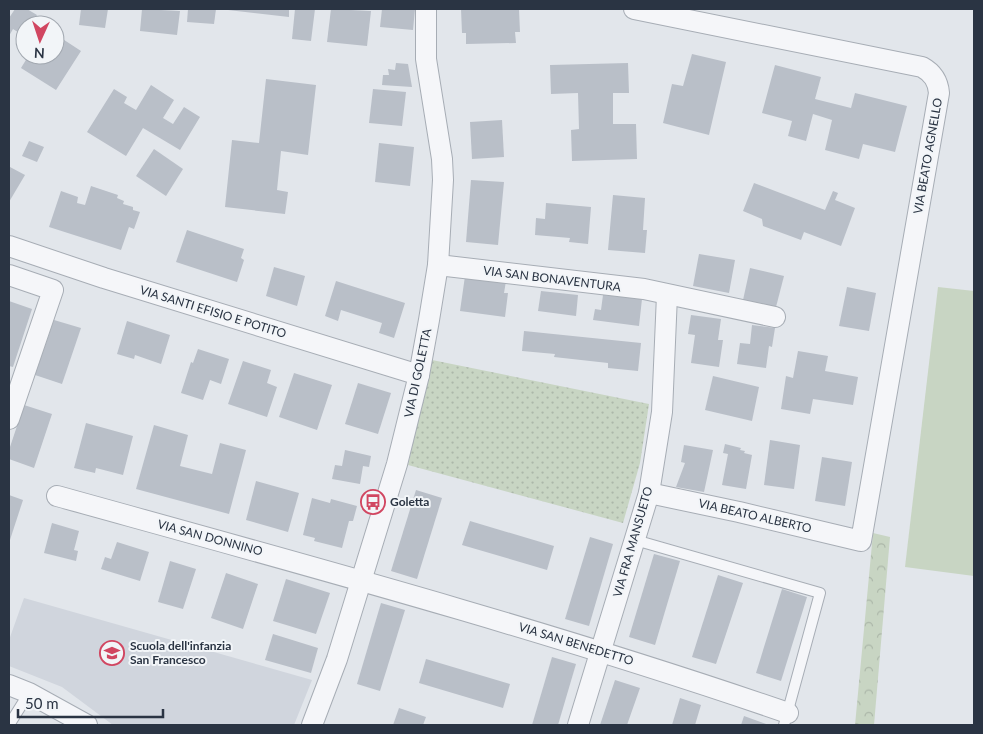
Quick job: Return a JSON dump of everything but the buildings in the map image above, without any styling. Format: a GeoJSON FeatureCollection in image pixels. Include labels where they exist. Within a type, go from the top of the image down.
{"type":"FeatureCollection","features":[{"type":"Feature","properties":{"kind":"street","name":"VIA DI GOLETTA"},"geometry":{"type":"LineString","coordinates":[[312,725],[337,659],[397,464],[419,374],[438,264],[442,206],[442,166],[426,65],[426,9]]}},
{"type":"Feature","properties":{"kind":"street","name":"VIA BEATO AGNELLO"},"geometry":{"type":"LineString","coordinates":[[634,9],[922,67],[928,70],[935,79],[939,93],[861,541]]}},
{"type":"Feature","properties":{"kind":"street","name":"VIA SANTI EFISIO E POTITO"},"geometry":{"type":"LineString","coordinates":[[9,246],[114,281],[419,374]]}},
{"type":"Feature","properties":{"kind":"street","name":"VIA SAN BONAVENTURA"},"geometry":{"type":"LineString","coordinates":[[438,264],[644,289],[775,317]]}},
{"type":"Feature","properties":{"kind":"street"},"geometry":{"type":"LineString","coordinates":[[9,275],[53,290],[9,419]]}},
{"type":"Feature","properties":{"kind":"street","name":"VIA FRA MANSUETO"},"geometry":{"type":"LineString","coordinates":[[578,725],[649,493],[662,412],[667,295]]}},
{"type":"Feature","properties":{"kind":"street","name":"VIA BEATO ALBERTO"},"geometry":{"type":"LineString","coordinates":[[649,493],[861,541]]}},
{"type":"Feature","properties":{"kind":"street","name":"VIA SAN DONNINO"},"geometry":{"type":"LineString","coordinates":[[57,496],[362,581]]}},
{"type":"Feature","properties":{"kind":"street","name":"VIA SAN BENEDETTO"},"geometry":{"type":"LineString","coordinates":[[362,581],[601,651],[786,719]]}},
{"type":"Feature","properties":{"kind":"street"},"geometry":{"type":"LineString","coordinates":[[9,684],[87,725]]}},
{"type":"Feature","properties":{"kind":"lane"},"geometry":{"type":"LineString","coordinates":[[635,540],[820,593],[786,719]]}},
{"type":"Feature","properties":{"kind":"lane"},"geometry":{"type":"LineString","coordinates":[[9,725],[29,693]]}},
{"type":"Feature","properties":{"kind":"shaded area","name":"Scuola dell'infanzia San Francesco"},"geometry":{"type":"Polygon","coordinates":[[[24,598],[312,680],[294,725],[113,725],[62,687],[9,666],[9,640],[24,598]]]}},
{"type":"Feature","properties":{"kind":"green space"},"geometry":{"type":"Polygon","coordinates":[[[938,287],[974,291],[974,576],[905,567],[938,287]]]}},
{"type":"Feature","properties":{"kind":"green space"},"geometry":{"type":"Polygon","coordinates":[[[432,360],[649,404],[640,463],[623,523],[408,465],[432,360]]]}},
{"type":"Feature","properties":{"kind":"green space"},"geometry":{"type":"Polygon","coordinates":[[[873,533],[890,537],[874,725],[855,725],[873,533]]]}},
{"type":"Feature","properties":{"kind":"place","name":"Goletta"},"geometry":{"type":"Point","coordinates":[373,502]}},
{"type":"Feature","properties":{"kind":"place","name":"Scuola dell'infanzia San Francesco"},"geometry":{"type":"Point","coordinates":[112,653]}}]}
